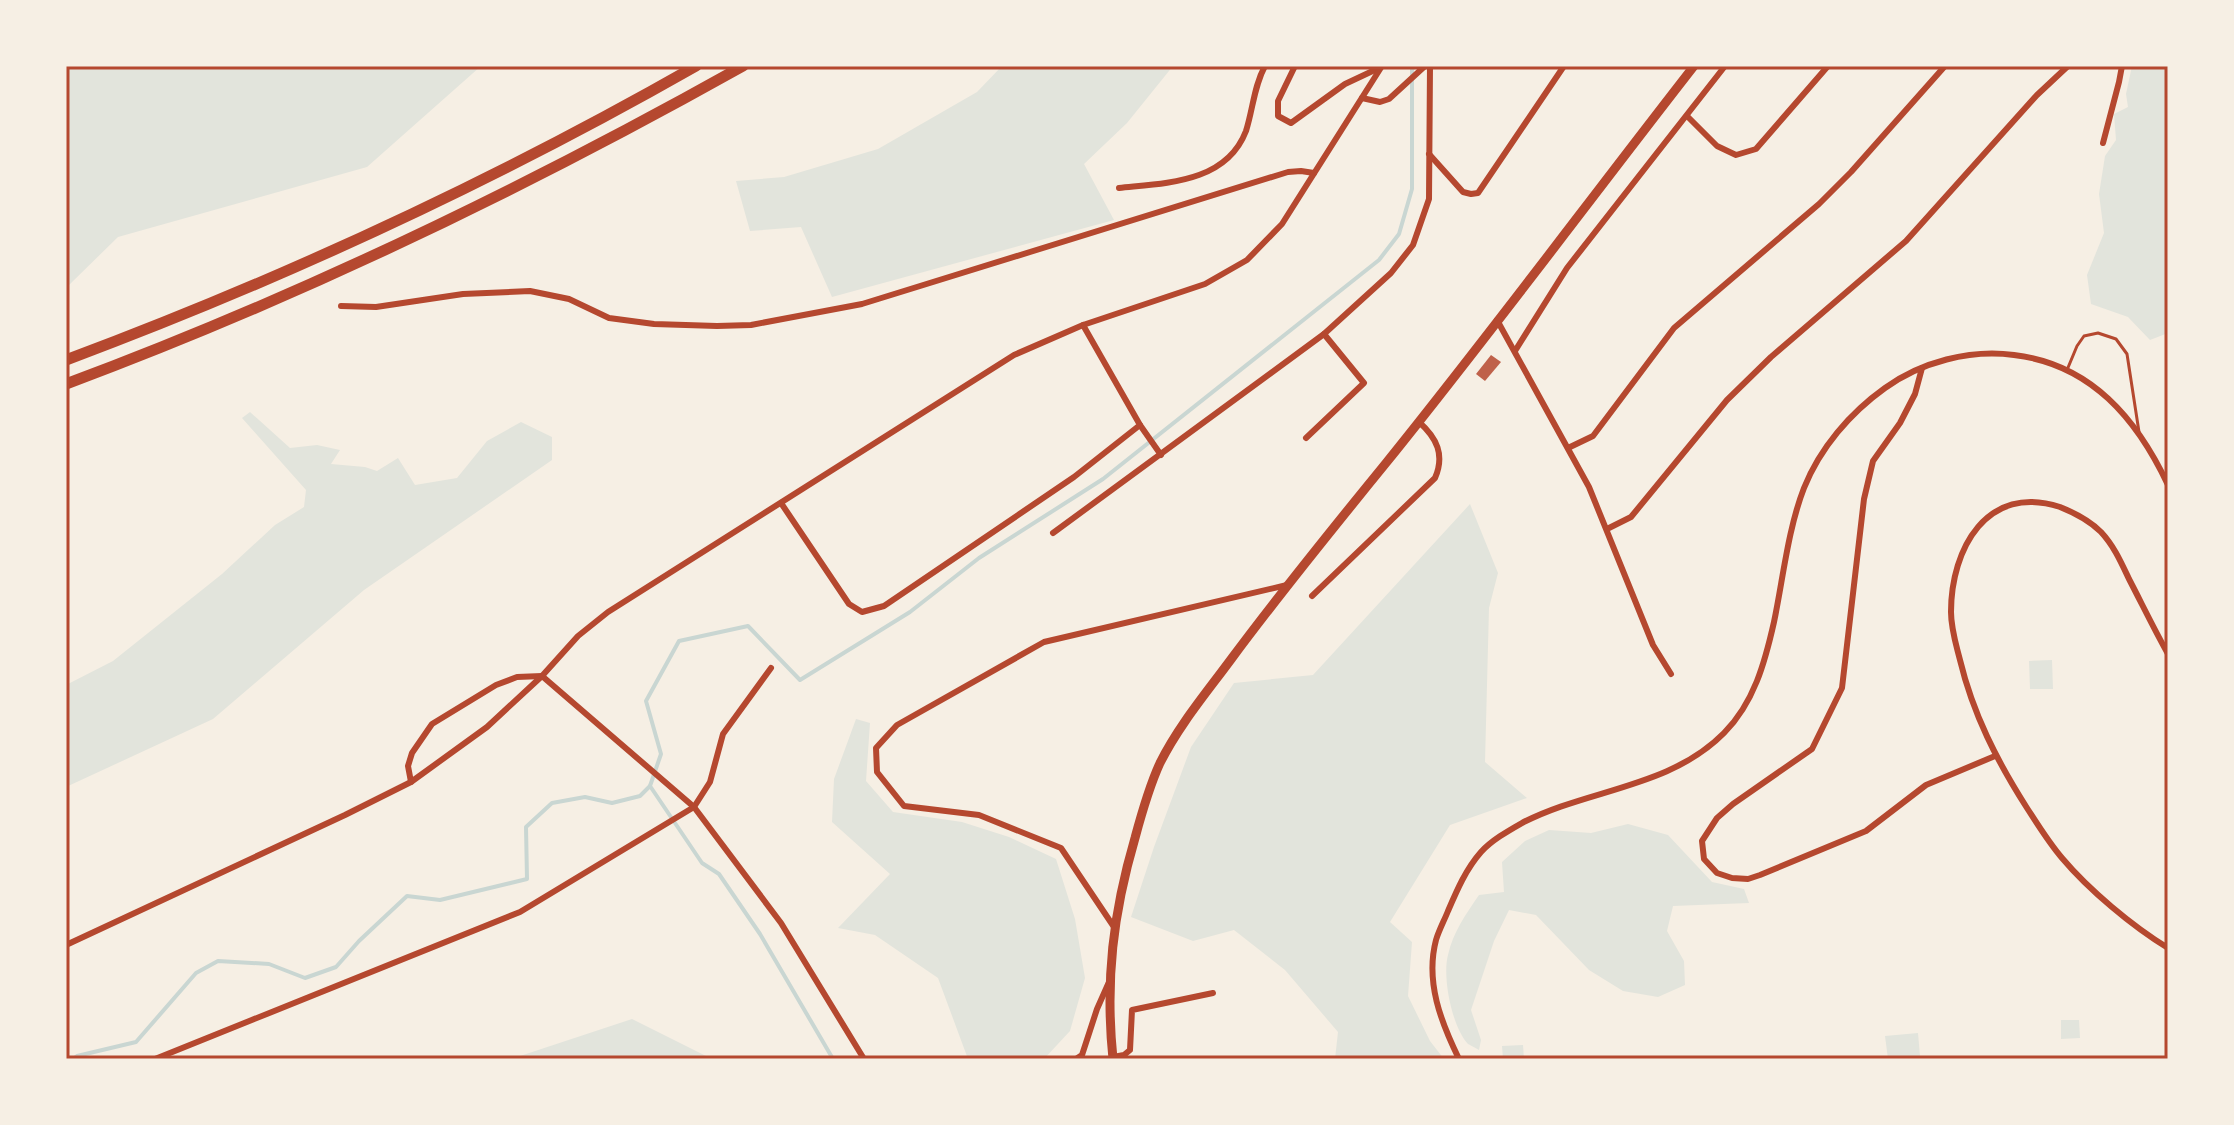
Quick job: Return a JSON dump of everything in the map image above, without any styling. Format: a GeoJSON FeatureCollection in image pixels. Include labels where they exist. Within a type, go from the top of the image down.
{"type":"FeatureCollection","features":[{"type":"Feature","properties":{"kind":"highway"},"geometry":{"type":"LineString","coordinates":[[66,360],[228,296],[416,211],[517,162],[696,66]]}},
{"type":"Feature","properties":{"kind":"highway"},"geometry":{"type":"LineString","coordinates":[[66,384],[225,322],[440,225],[597,146],[743,66]]}},
{"type":"Feature","properties":{"kind":"main road"},"geometry":{"type":"LineString","coordinates":[[1113,1058],[1109,982],[1114,927],[1131,850],[1161,762],[1192,710],[1287,585],[1553,252],[1694,66]]}},
{"type":"Feature","properties":{"kind":"street"},"geometry":{"type":"LineString","coordinates":[[1119,188],[1182,181],[1206,173],[1229,159],[1245,132],[1258,78],[1265,66]]}},
{"type":"Feature","properties":{"kind":"street"},"geometry":{"type":"LineString","coordinates":[[1295,66],[1278,101],[1278,116],[1291,123],[1345,84],[1382,67]]}},
{"type":"Feature","properties":{"kind":"street"},"geometry":{"type":"LineString","coordinates":[[1362,98],[1380,102],[1389,99],[1428,66]]}},
{"type":"Feature","properties":{"kind":"street"},"geometry":{"type":"LineString","coordinates":[[1053,533],[1324,334],[1391,273],[1413,245],[1429,199],[1428,66]]}},
{"type":"Feature","properties":{"kind":"street"},"geometry":{"type":"LineString","coordinates":[[1429,154],[1463,192],[1478,193],[1564,66]]}},
{"type":"Feature","properties":{"kind":"street"},"geometry":{"type":"LineString","coordinates":[[1515,351],[1567,268],[1725,66]]}},
{"type":"Feature","properties":{"kind":"street"},"geometry":{"type":"LineString","coordinates":[[1688,117],[1717,146],[1736,155],[1756,149],[1828,66]]}},
{"type":"Feature","properties":{"kind":"street"},"geometry":{"type":"LineString","coordinates":[[1568,448],[1593,436],[1674,328],[1819,204],[1945,66]]}},
{"type":"Feature","properties":{"kind":"street"},"geometry":{"type":"LineString","coordinates":[[1607,529],[1631,517],[1727,400],[1771,357],[1906,241],[2037,95],[2068,66]]}},
{"type":"Feature","properties":{"kind":"street"},"geometry":{"type":"LineString","coordinates":[[2103,143],[2122,66]]}},
{"type":"Feature","properties":{"kind":"street"},"geometry":{"type":"LineString","coordinates":[[66,945],[411,782],[475,738],[542,676],[578,636],[608,612],[1014,355],[1083,325],[1205,284],[1247,260],[1282,224],[1382,67]]}},
{"type":"Feature","properties":{"kind":"street"},"geometry":{"type":"LineString","coordinates":[[341,306],[376,307],[463,294],[530,291],[569,299],[609,318],[654,324],[751,325],[862,304],[1288,172],[1314,173]]}},
{"type":"Feature","properties":{"kind":"street"},"geometry":{"type":"LineString","coordinates":[[1497,320],[1589,487],[1653,645],[1671,674]]}},
{"type":"Feature","properties":{"kind":"street"},"geometry":{"type":"LineString","coordinates":[[1083,325],[1140,425],[1161,455]]}},
{"type":"Feature","properties":{"kind":"street"},"geometry":{"type":"LineString","coordinates":[[1306,438],[1364,383],[1324,334]]}},
{"type":"Feature","properties":{"kind":"street"},"geometry":{"type":"LineString","coordinates":[[1459,1059],[1441,1022],[1432,981],[1433,960],[1436,939],[1469,869],[1483,850],[1507,831],[1553,808],[1672,770],[1722,736],[1739,717],[1751,697],[1768,650],[1804,489],[1818,460],[1844,423],[1871,398],[1898,379],[1944,360],[1985,353],[2029,357],[2064,369],[2096,387],[2121,410],[2139,432],[2168,485]]}},
{"type":"Feature","properties":{"kind":"street"},"geometry":{"type":"LineString","coordinates":[[1922,368],[1915,394],[1900,423],[1873,461],[1864,499],[1842,688],[1812,749],[1717,818],[1702,841],[1704,859],[1717,873],[1732,878],[1748,879],[1760,875],[1866,831],[1926,785],[1995,756]]}},
{"type":"Feature","properties":{"kind":"street"},"geometry":{"type":"LineString","coordinates":[[1312,596],[1435,478],[1440,467],[1436,441],[1419,422]]}},
{"type":"Feature","properties":{"kind":"street"},"geometry":{"type":"LineString","coordinates":[[781,503],[849,604],[862,612],[884,606],[1074,477],[1140,425]]}},
{"type":"Feature","properties":{"kind":"street"},"geometry":{"type":"LineString","coordinates":[[2168,654],[2113,547],[2085,519],[2042,502],[2028,502],[2000,509],[1973,530],[1953,581],[1951,613],[1966,686],[1995,756],[2059,855],[2137,927],[2168,948]]}},
{"type":"Feature","properties":{"kind":"street"},"geometry":{"type":"LineString","coordinates":[[1114,927],[1061,848],[979,815],[904,806],[877,772],[876,748],[897,725],[1044,642],[1287,585]]}},
{"type":"Feature","properties":{"kind":"street"},"geometry":{"type":"LineString","coordinates":[[155,1059],[520,912],[694,807],[710,782],[723,734],[771,668]]}},
{"type":"Feature","properties":{"kind":"street"},"geometry":{"type":"LineString","coordinates":[[411,782],[408,766],[412,753],[432,724],[496,685],[517,677],[542,676],[694,807],[781,923],[864,1059]]}},
{"type":"Feature","properties":{"kind":"street"},"geometry":{"type":"LineString","coordinates":[[1076,1059],[1082,1055],[1109,982]]}},
{"type":"Feature","properties":{"kind":"street"},"geometry":{"type":"LineString","coordinates":[[1113,1058],[1130,1050],[1132,1010],[1213,993]]}},
{"type":"Feature","properties":{"kind":"lane"},"geometry":{"type":"LineString","coordinates":[[2064,369],[2084,336],[2098,333],[2116,339],[2127,354],[2139,432]]}},
{"type":"Feature","properties":{"kind":"shaded area"},"geometry":{"type":"Polygon","coordinates":[[[66,66],[481,66],[367,167],[118,237],[68,286],[66,66]]]}},
{"type":"Feature","properties":{"kind":"shaded area"},"geometry":{"type":"Polygon","coordinates":[[[1002,66],[1173,66],[1127,123],[1084,164],[1114,220],[832,297],[801,227],[750,231],[736,181],[784,177],[878,149],[977,92],[1002,66]]]}},
{"type":"Feature","properties":{"kind":"shaded area"},"geometry":{"type":"Polygon","coordinates":[[[2132,66],[2168,66],[2168,333],[2150,340],[2128,317],[2091,304],[2087,275],[2104,233],[2099,194],[2105,156],[2116,140],[2114,114],[2128,107],[2126,94],[2132,66]]]}},
{"type":"Feature","properties":{"kind":"shaded area"},"geometry":{"type":"Polygon","coordinates":[[[250,412],[290,448],[317,445],[340,450],[331,464],[377,471],[398,458],[415,485],[457,478],[487,441],[521,422],[552,437],[552,460],[364,590],[213,719],[66,787],[66,685],[113,661],[222,574],[275,525],[304,507],[306,490],[242,418],[250,412]]]}},
{"type":"Feature","properties":{"kind":"shaded area"},"geometry":{"type":"Polygon","coordinates":[[[1470,504],[1498,573],[1489,608],[1485,762],[1527,798],[1450,825],[1390,922],[1412,942],[1408,996],[1430,1041],[1444,1059],[1335,1059],[1338,1032],[1285,970],[1234,930],[1193,941],[1131,917],[1191,747],[1234,683],[1313,675],[1470,504]]]}},
{"type":"Feature","properties":{"kind":"shaded area"},"geometry":{"type":"Polygon","coordinates":[[[2052,660],[2053,689],[2030,689],[2029,661],[2052,660]]]}},
{"type":"Feature","properties":{"kind":"shaded area"},"geometry":{"type":"Polygon","coordinates":[[[856,719],[870,723],[866,781],[893,812],[962,822],[1009,837],[1056,859],[1075,919],[1085,978],[1070,1031],[1044,1059],[968,1059],[938,978],[875,935],[838,928],[890,874],[832,822],[834,779],[856,719]]]}},
{"type":"Feature","properties":{"kind":"shaded area"},"geometry":{"type":"Polygon","coordinates":[[[1628,824],[1668,835],[1712,882],[1744,889],[1749,903],[1673,906],[1667,931],[1684,961],[1685,985],[1658,997],[1623,991],[1589,970],[1536,915],[1509,910],[1494,941],[1471,1010],[1481,1040],[1479,1050],[1468,1044],[1457,1026],[1450,1001],[1446,964],[1457,931],[1479,895],[1504,892],[1502,862],[1525,841],[1549,830],[1591,833],[1628,824]]]}},
{"type":"Feature","properties":{"kind":"shaded area"},"geometry":{"type":"Polygon","coordinates":[[[632,1019],[712,1059],[511,1059],[632,1019]]]}},
{"type":"Feature","properties":{"kind":"shaded area"},"geometry":{"type":"Polygon","coordinates":[[[2061,1020],[2079,1020],[2080,1038],[2061,1039],[2061,1020]]]}},
{"type":"Feature","properties":{"kind":"shaded area"},"geometry":{"type":"Polygon","coordinates":[[[1918,1033],[1920,1056],[1888,1059],[1885,1036],[1918,1033]]]}},
{"type":"Feature","properties":{"kind":"shaded area"},"geometry":{"type":"Polygon","coordinates":[[[1523,1045],[1524,1059],[1503,1059],[1502,1046],[1523,1045]]]}},
{"type":"Feature","properties":{"kind":"building"},"geometry":{"type":"Polygon","coordinates":[[[1491,355],[1501,362],[1485,381],[1476,374],[1491,355]]]}},
{"type":"Feature","properties":{"kind":"waterway"},"geometry":{"type":"LineString","coordinates":[[833,1059],[760,934],[719,874],[702,863],[650,786],[661,754],[646,701],[679,641],[748,626],[800,680],[910,612],[979,558],[1103,479],[1379,260],[1399,234],[1412,189],[1414,66]]}},
{"type":"Feature","properties":{"kind":"waterway"},"geometry":{"type":"LineString","coordinates":[[73,1059],[136,1042],[196,973],[218,961],[269,964],[305,978],[336,967],[407,896],[440,900],[527,879],[526,827],[552,803],[585,797],[612,803],[640,796],[650,786]]}}]}
